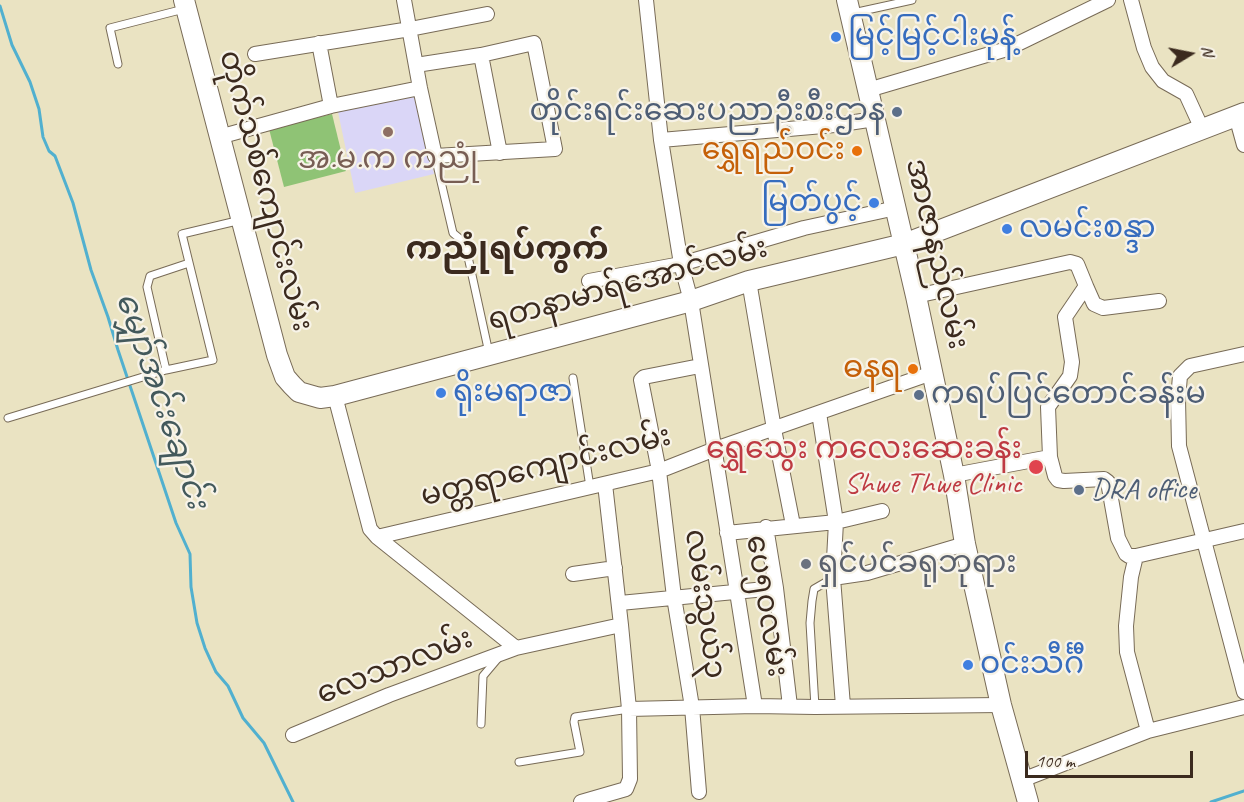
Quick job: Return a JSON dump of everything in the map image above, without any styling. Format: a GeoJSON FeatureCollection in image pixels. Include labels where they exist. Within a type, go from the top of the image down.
{"type":"FeatureCollection","features":[{"type":"Feature","properties":{"kind":"street"},"geometry":{"type":"LineString","coordinates":[[404,0],[420,88],[435,156],[552,151],[556,147],[534,43],[481,55],[416,65]]}},
{"type":"Feature","properties":{"kind":"street","name":"ပေ၅၀လမ်း"},"geometry":{"type":"LineString","coordinates":[[646,0],[661,140],[681,264],[691,301],[755,706]]}},
{"type":"Feature","properties":{"kind":"street"},"geometry":{"type":"LineString","coordinates":[[868,90],[1007,49],[1107,0]]}},
{"type":"Feature","properties":{"kind":"street"},"geometry":{"type":"LineString","coordinates":[[1131,0],[1144,48],[1152,67],[1163,81],[1186,94],[1202,129]]}},
{"type":"Feature","properties":{"kind":"street","name":"တိုက်သစ်ကျောင်းလမ်း"},"geometry":{"type":"LineString","coordinates":[[185,4],[277,355],[285,377],[299,392]]}},
{"type":"Feature","properties":{"kind":"street","name":"အာဇာနည်လမ်း"},"geometry":{"type":"LineString","coordinates":[[849,7],[916,296],[954,475],[965,544],[1001,705],[1028,802]]}},
{"type":"Feature","properties":{"kind":"street"},"geometry":{"type":"LineString","coordinates":[[255,54],[487,14]]}},
{"type":"Feature","properties":{"kind":"street"},"geometry":{"type":"LineString","coordinates":[[319,43],[331,106]]}},
{"type":"Feature","properties":{"kind":"street"},"geometry":{"type":"LineString","coordinates":[[481,55],[500,153]]}},
{"type":"Feature","properties":{"kind":"street"},"geometry":{"type":"LineString","coordinates":[[219,137],[331,106],[420,88]]}},
{"type":"Feature","properties":{"kind":"street"},"geometry":{"type":"LineString","coordinates":[[1240,114],[1244,146]]}},
{"type":"Feature","properties":{"kind":"street","name":"ရတနာမာရ်အောင်လမ်း"},"geometry":{"type":"LineString","coordinates":[[299,392],[320,398],[335,396],[691,301],[749,281],[904,244],[1240,114]]}},
{"type":"Feature","properties":{"kind":"street"},"geometry":{"type":"LineString","coordinates":[[661,140],[835,125],[875,119]]}},
{"type":"Feature","properties":{"kind":"street"},"geometry":{"type":"LineString","coordinates":[[588,281],[681,264],[804,228],[896,208]]}},
{"type":"Feature","properties":{"kind":"street"},"geometry":{"type":"LineString","coordinates":[[916,296],[1070,262],[1077,264],[1094,304],[1098,307],[1159,301]]}},
{"type":"Feature","properties":{"kind":"street"},"geometry":{"type":"LineString","coordinates":[[749,281],[793,525]]}},
{"type":"Feature","properties":{"kind":"street"},"geometry":{"type":"LineString","coordinates":[[1086,286],[1065,317],[1072,362],[1070,376],[1048,407],[1050,457],[1055,477],[1058,480],[1104,479],[1108,482],[1118,538],[1126,554],[1136,556],[1244,531]]}},
{"type":"Feature","properties":{"kind":"street"},"geometry":{"type":"LineString","coordinates":[[1244,354],[1190,366],[1180,376],[1179,446],[1244,692]]}},
{"type":"Feature","properties":{"kind":"street","name":"လမ်းသွယ်၃"},"geometry":{"type":"LineString","coordinates":[[699,792],[692,707],[674,597],[659,471],[642,377],[700,366]]}},
{"type":"Feature","properties":{"kind":"street","name":"မတ္တရာကျောင်းလမ်း"},"geometry":{"type":"LineString","coordinates":[[377,537],[659,471],[715,449],[932,374]]}},
{"type":"Feature","properties":{"kind":"street"},"geometry":{"type":"LineString","coordinates":[[335,396],[370,528],[377,537],[516,648]]}},
{"type":"Feature","properties":{"kind":"street"},"geometry":{"type":"LineString","coordinates":[[819,413],[836,522],[833,578],[843,706]]}},
{"type":"Feature","properties":{"kind":"street"},"geometry":{"type":"LineString","coordinates":[[954,475],[1050,457]]}},
{"type":"Feature","properties":{"kind":"street"},"geometry":{"type":"LineString","coordinates":[[581,802],[626,789],[630,779],[630,709],[605,484]]}},
{"type":"Feature","properties":{"kind":"street"},"geometry":{"type":"LineString","coordinates":[[726,533],[766,527],[836,522],[882,511]]}},
{"type":"Feature","properties":{"kind":"street"},"geometry":{"type":"LineString","coordinates":[[766,527],[776,588],[790,706]]}},
{"type":"Feature","properties":{"kind":"street"},"geometry":{"type":"LineString","coordinates":[[833,578],[867,573],[965,544]]}},
{"type":"Feature","properties":{"kind":"street"},"geometry":{"type":"LineString","coordinates":[[1136,556],[1131,576],[1127,616],[1127,652],[1148,731]]}},
{"type":"Feature","properties":{"kind":"street"},"geometry":{"type":"LineString","coordinates":[[573,574],[615,568]]}},
{"type":"Feature","properties":{"kind":"street"},"geometry":{"type":"LineString","coordinates":[[620,603],[776,588]]}},
{"type":"Feature","properties":{"kind":"street","name":"လေသာလမ်း"},"geometry":{"type":"LineString","coordinates":[[292,735],[389,695],[516,648],[621,625]]}},
{"type":"Feature","properties":{"kind":"street"},"geometry":{"type":"LineString","coordinates":[[630,709],[1001,705]]}},
{"type":"Feature","properties":{"kind":"street"},"geometry":{"type":"LineString","coordinates":[[1022,780],[1148,731],[1244,707]]}},
{"type":"Feature","properties":{"kind":"lane"},"geometry":{"type":"LineString","coordinates":[[849,7],[912,0]]}},
{"type":"Feature","properties":{"kind":"lane"},"geometry":{"type":"LineString","coordinates":[[118,64],[110,28],[185,4]]}},
{"type":"Feature","properties":{"kind":"lane"},"geometry":{"type":"LineString","coordinates":[[435,156],[453,233],[465,243],[489,355]]}},
{"type":"Feature","properties":{"kind":"lane"},"geometry":{"type":"LineString","coordinates":[[8,418],[166,370],[213,360],[182,234],[241,220]]}},
{"type":"Feature","properties":{"kind":"lane"},"geometry":{"type":"LineString","coordinates":[[166,370],[147,287],[150,276],[189,263]]}},
{"type":"Feature","properties":{"kind":"lane"},"geometry":{"type":"LineString","coordinates":[[573,378],[590,487]]}},
{"type":"Feature","properties":{"kind":"lane"},"geometry":{"type":"LineString","coordinates":[[815,707],[810,623],[812,601],[814,589],[833,578]]}},
{"type":"Feature","properties":{"kind":"lane"},"geometry":{"type":"LineString","coordinates":[[481,724],[480,700],[483,676],[501,655]]}},
{"type":"Feature","properties":{"kind":"lane"},"geometry":{"type":"LineString","coordinates":[[519,762],[580,752],[574,717],[630,709]]}},
{"type":"Feature","properties":{"kind":"shaded area"},"geometry":{"type":"Polygon","coordinates":[[[418,95],[434,174],[355,193],[338,112],[418,95]]]}},
{"type":"Feature","properties":{"kind":"green space"},"geometry":{"type":"Polygon","coordinates":[[[332,114],[346,171],[284,187],[269,129],[332,114]]]}},
{"type":"Feature","properties":{"kind":"waterway","name":"မျှော်အင်းချောင်း"},"geometry":{"type":"LineString","coordinates":[[0,6],[12,45],[30,82],[39,109],[43,137],[49,151],[55,156],[73,203],[91,270],[176,523],[190,554],[191,587],[197,623],[205,648],[216,672],[228,686],[243,718],[264,743],[293,802]]}},
{"type":"Feature","properties":{"kind":"waterway","name":"မျှော်အင်းချောင်း"},"geometry":{"type":"LineString","coordinates":[[1211,802],[1244,791]]}},
{"type":"Feature","properties":{"kind":"place","name":"မြင့်မြင့်ငါးမုန့်"},"geometry":{"type":"Point","coordinates":[836,37]}},
{"type":"Feature","properties":{"kind":"place","name":"တိုင်းရင်းဆေးပညာဦးစီးဌာန"},"geometry":{"type":"Point","coordinates":[897,112]}},
{"type":"Feature","properties":{"kind":"place","name":"အ.မ.က ကညုံ"},"geometry":{"type":"Point","coordinates":[388,132]}},
{"type":"Feature","properties":{"kind":"place","name":"ရွှေရည်ဝင်း"},"geometry":{"type":"Point","coordinates":[857,151]}},
{"type":"Feature","properties":{"kind":"place","name":"မြတ်ပွင့်"},"geometry":{"type":"Point","coordinates":[874,203]}},
{"type":"Feature","properties":{"kind":"place","name":"လမင်းစန္ဒာ"},"geometry":{"type":"Point","coordinates":[1007,229]}},
{"type":"Feature","properties":{"kind":"place","name":"ဓနရ"},"geometry":{"type":"Point","coordinates":[913,369]}},
{"type":"Feature","properties":{"kind":"place","name":"ရိုးမရာဇာ"},"geometry":{"type":"Point","coordinates":[441,393]}},
{"type":"Feature","properties":{"kind":"place","name":"ကရပ်ပြင်တောင်ခန်းမ"},"geometry":{"type":"Point","coordinates":[919,395]}},
{"type":"Feature","properties":{"kind":"place","name":"ရွှေသွေး ကလေးဆေးခန်း Shwe Thwe Clinic"},"geometry":{"type":"Point","coordinates":[1036,467]}},
{"type":"Feature","properties":{"kind":"place","name":"DRA office"},"geometry":{"type":"Point","coordinates":[1079,490]}},
{"type":"Feature","properties":{"kind":"place","name":"ရှင်ပင်ခရုဘုရား"},"geometry":{"type":"Point","coordinates":[806,564]}},
{"type":"Feature","properties":{"kind":"place","name":"ဝင်းသီင်္ဂီ"},"geometry":{"type":"Point","coordinates":[968,665]}},
{"type":"Feature","properties":{"kind":"district","name":"ကညုံရပ်ကွက်"},"geometry":{"type":"Point","coordinates":[507,250]}}]}
